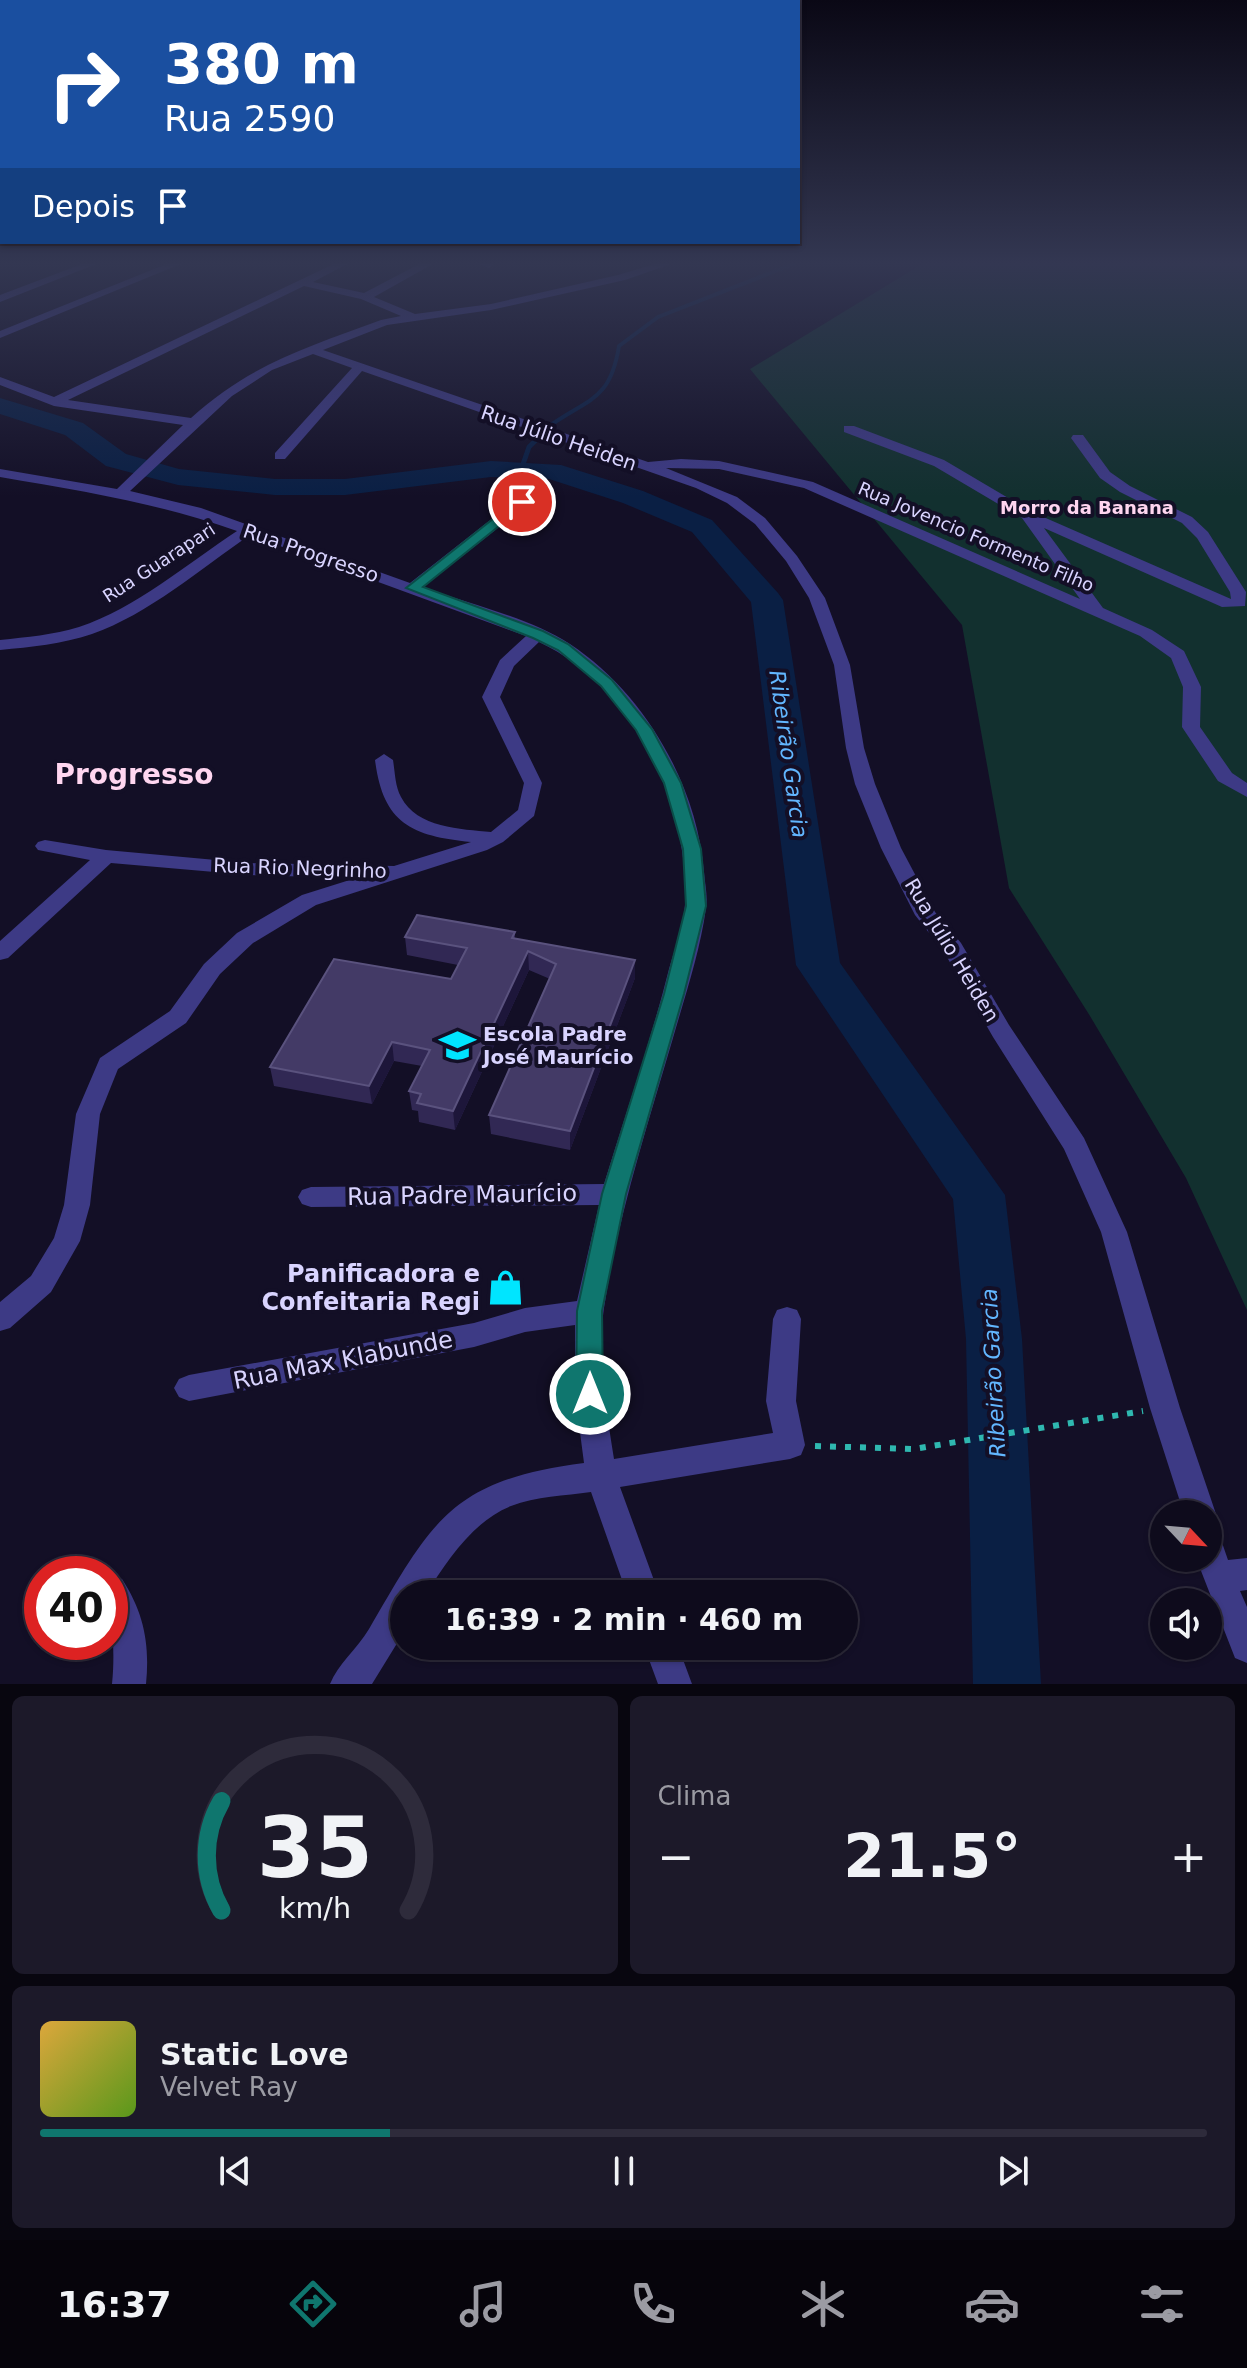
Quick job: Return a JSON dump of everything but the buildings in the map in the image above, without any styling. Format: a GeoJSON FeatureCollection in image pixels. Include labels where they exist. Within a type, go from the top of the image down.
{"type":"FeatureCollection","features":[{"type":"Feature","properties":{"kind":"street"},"geometry":{"type":"LineString","coordinates":[[54,402],[186,340]]}},
{"type":"Feature","properties":{"kind":"street"},"geometry":{"type":"LineString","coordinates":[[119,494],[251,376],[337,340]]}},
{"type":"Feature","properties":{"kind":"street","name":"Rua Júlio Heiden"},"geometry":{"type":"LineString","coordinates":[[313,350],[701,485],[732,500],[768,531],[792,559],[817,598],[842,665],[855,748],[865,784],[891,848],[926,915],[953,948],[1001,1031],[1075,1145],[1114,1232],[1195,1500]]}},
{"type":"Feature","properties":{"kind":"street"},"geometry":{"type":"LineString","coordinates":[[280,456],[359,367]]}},
{"type":"Feature","properties":{"kind":"street"},"geometry":{"type":"LineString","coordinates":[[0,381],[54,402],[196,423]]}},
{"type":"Feature","properties":{"kind":"street"},"geometry":{"type":"LineString","coordinates":[[849,429],[939,463],[1027,515]]}},
{"type":"Feature","properties":{"kind":"street","name":"Rua Jovencio Formento Filho"},"geometry":{"type":"LineString","coordinates":[[1027,515],[1228,604],[1239,603],[1238,592],[1203,535],[1167,507],[1125,489],[1105,475],[1078,438]]}},
{"type":"Feature","properties":{"kind":"street","name":"Rua Jovencio Formento Filho"},"geometry":{"type":"LineString","coordinates":[[641,466],[681,463],[719,465],[808,485],[1054,595],[1097,611]]}},
{"type":"Feature","properties":{"kind":"street","name":"Rua Progresso"},"geometry":{"type":"LineString","coordinates":[[0,473],[196,511],[538,634],[563,647],[607,683],[644,729],[673,783],[692,849],[696,906],[674,994],[614,1194],[589,1311],[590,1394],[601,1476],[638,1580]]}},
{"type":"Feature","properties":{"kind":"street"},"geometry":{"type":"LineString","coordinates":[[413,588],[522,502]]}},
{"type":"Feature","properties":{"kind":"street","name":"Rua Jovencio Formento Filho"},"geometry":{"type":"LineString","coordinates":[[1027,515],[1097,611]]}},
{"type":"Feature","properties":{"kind":"street","name":"Rua Guarapari"},"geometry":{"type":"LineString","coordinates":[[0,645],[41,641],[86,630],[127,611],[246,531]]}},
{"type":"Feature","properties":{"kind":"street"},"geometry":{"type":"LineString","coordinates":[[1097,611],[1146,633],[1178,655],[1192,687],[1191,727],[1225,777],[1247,791]]}},
{"type":"Feature","properties":{"kind":"street","name":"Rua Rio Negrinho"},"geometry":{"type":"LineString","coordinates":[[45,846],[106,856],[249,869],[395,873],[496,838],[527,812],[533,783],[491,697],[506,664],[538,634]]}},
{"type":"Feature","properties":{"kind":"street"},"geometry":{"type":"LineString","coordinates":[[384,760],[393,801],[415,822],[444,834],[496,838]]}},
{"type":"Feature","properties":{"kind":"street"},"geometry":{"type":"LineString","coordinates":[[0,953],[106,856]]}},
{"type":"Feature","properties":{"kind":"street"},"geometry":{"type":"LineString","coordinates":[[0,1319],[41,1284],[67,1241],[77,1205],[88,1114],[108,1064],[178,1017],[212,969],[245,938],[309,900],[395,873]]}},
{"type":"Feature","properties":{"kind":"street","name":"Rua Padre Maurício"},"geometry":{"type":"LineString","coordinates":[[311,1197],[614,1194]]}},
{"type":"Feature","properties":{"kind":"street","name":"Rua Max Klabunde"},"geometry":{"type":"LineString","coordinates":[[189,1388],[474,1335],[525,1320],[589,1311]]}},
{"type":"Feature","properties":{"kind":"street"},"geometry":{"type":"LineString","coordinates":[[416,1580],[438,1546],[478,1507],[531,1484],[601,1476],[713,1454],[790,1445],[781,1401],[787,1319]]}},
{"type":"Feature","properties":{"kind":"street"},"geometry":{"type":"LineString","coordinates":[[1232,1575],[1247,1646]]}},
{"type":"Feature","properties":{"kind":"street"},"geometry":{"type":"LineString","coordinates":[[128,1624],[132,1659],[129,1684]]}},
{"type":"Feature","properties":{"kind":"street"},"geometry":{"type":"LineString","coordinates":[[347,1684],[355,1678],[390,1624]]}},
{"type":"Feature","properties":{"kind":"street"},"geometry":{"type":"LineString","coordinates":[[666,1660],[675,1684]]}},
{"type":"Feature","properties":{"kind":"path"},"geometry":{"type":"LineString","coordinates":[[790,1445],[914,1449],[1165,1408]]}},
{"type":"Feature","properties":{"kind":"green space"},"geometry":{"type":"Polygon","coordinates":[[[798,340],[1247,340],[1247,1310],[1186,1178],[1090,1016],[1009,888],[962,625],[750,369],[798,340]]]}},
{"type":"Feature","properties":{"kind":"waterway"},"geometry":{"type":"LineString","coordinates":[[551,425],[603,389],[610,378],[619,346],[628,340]]}},
{"type":"Feature","properties":{"kind":"waterway","name":"Ribeirão Garcia"},"geometry":{"type":"LineString","coordinates":[[0,406],[74,429],[116,460],[178,477],[275,487],[345,487],[491,469],[551,471],[633,497],[702,526],[767,600],[818,965],[979,1195],[994,1339],[1007,1684]]}},
{"type":"Feature","properties":{"kind":"waterway"},"geometry":{"type":"LineString","coordinates":[[521,470],[529,447],[551,425]]}},
{"type":"Feature","properties":{"kind":"place","name":"Escola Padre José Maurício"},"geometry":{"type":"Point","coordinates":[457,1045]}},
{"type":"Feature","properties":{"kind":"place","name":"Panificadora e Confeitaria Regi"},"geometry":{"type":"Point","coordinates":[506,1288]}},
{"type":"Feature","properties":{"kind":"district","name":"Morro da Banana"},"geometry":{"type":"Point","coordinates":[1087,508]}},
{"type":"Feature","properties":{"kind":"district","name":"Progresso"},"geometry":{"type":"Point","coordinates":[134,774]}},
{"type":"Feature","properties":{"kind":"route"},"geometry":{"type":"LineString","coordinates":[[522,502],[413,588],[538,634],[563,647],[607,683],[644,729],[673,783],[692,849],[696,906],[674,994],[614,1194],[589,1311],[590,1394]]}}]}
